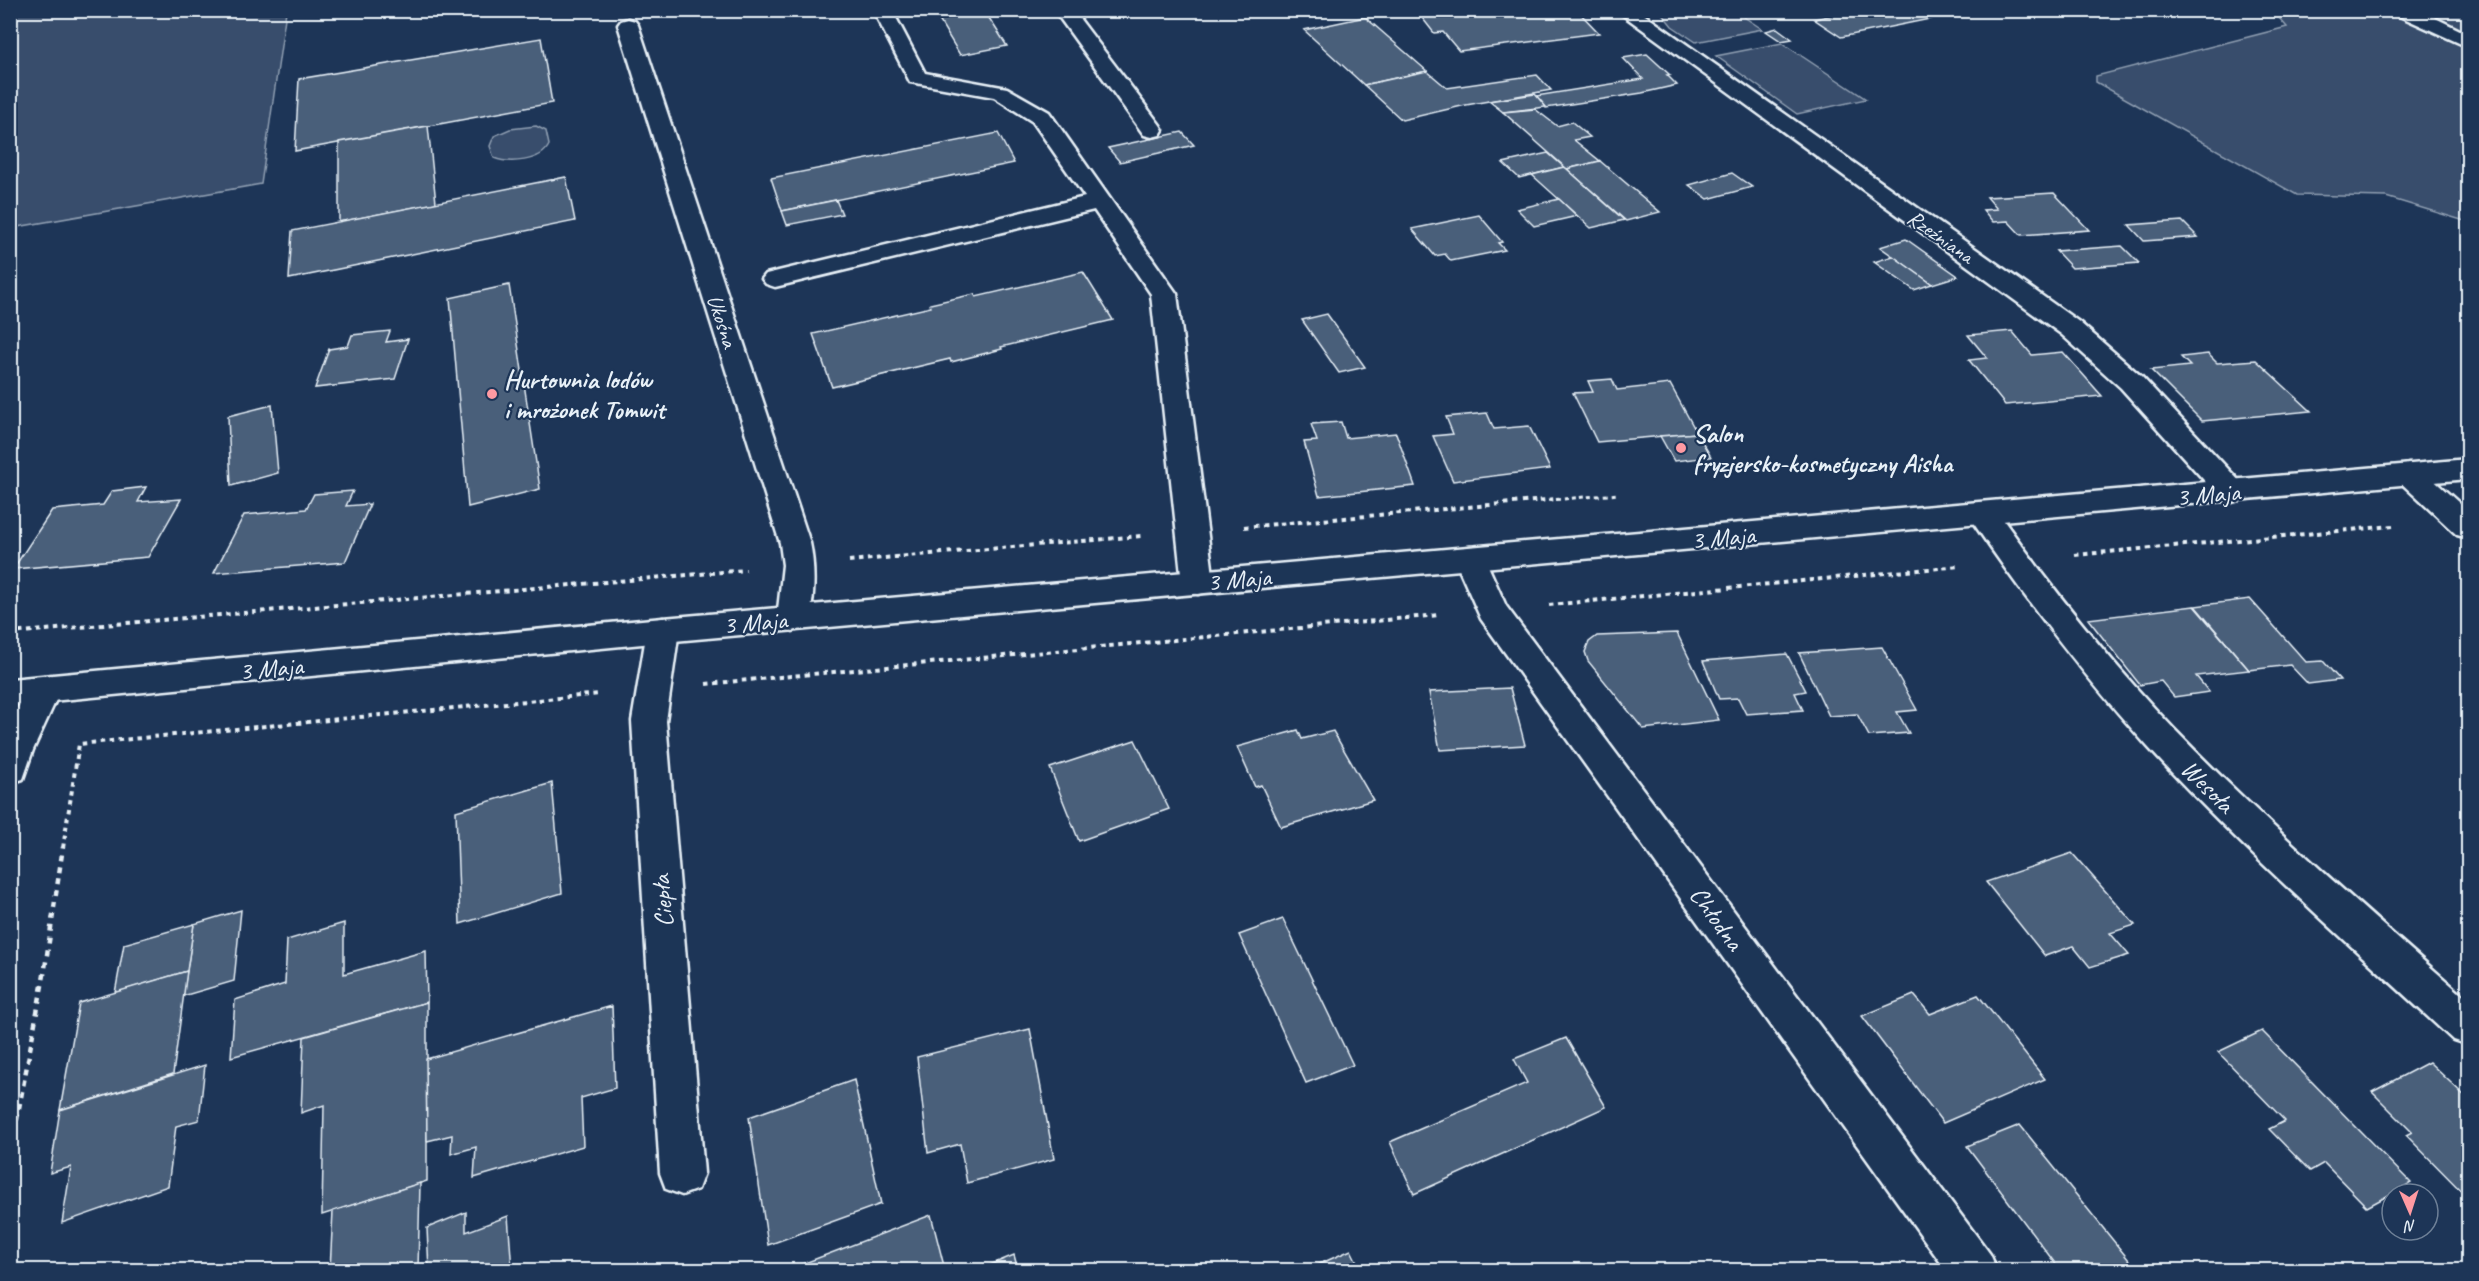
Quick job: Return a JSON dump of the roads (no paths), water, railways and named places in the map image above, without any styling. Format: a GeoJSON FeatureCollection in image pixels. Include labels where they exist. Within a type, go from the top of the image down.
{"type":"FeatureCollection","features":[{"type":"Feature","properties":{"kind":"street"},"geometry":{"type":"LineString","coordinates":[[882,10],[917,78],[1000,92],[1041,117],[1164,294],[1198,583]]}},
{"type":"Feature","properties":{"kind":"street"},"geometry":{"type":"LineString","coordinates":[[1063,10],[1152,130]]}},
{"type":"Feature","properties":{"kind":"street","name":"Rzeźniana"},"geometry":{"type":"LineString","coordinates":[[1624,10],[2070,328],[2131,382],[2232,492]]}},
{"type":"Feature","properties":{"kind":"street"},"geometry":{"type":"LineString","coordinates":[[2402,10],[2469,41]]}},
{"type":"Feature","properties":{"kind":"street","name":"Ukośna"},"geometry":{"type":"LineString","coordinates":[[628,26],[795,543],[799,566],[793,619]]}},
{"type":"Feature","properties":{"kind":"street"},"geometry":{"type":"LineString","coordinates":[[775,279],[1100,201]]}},
{"type":"Feature","properties":{"kind":"street","name":"3 Maja"},"geometry":{"type":"LineString","coordinates":[[27,691],[663,630],[2232,492],[2469,469]]}},
{"type":"Feature","properties":{"kind":"street"},"geometry":{"type":"LineString","coordinates":[[2409,474],[2469,528]]}},
{"type":"Feature","properties":{"kind":"street","name":"Wesoła"},"geometry":{"type":"LineString","coordinates":[[1983,514],[2015,561],[2099,668],[2188,766],[2258,836],[2469,1026]]}},
{"type":"Feature","properties":{"kind":"street","name":"Chłodna"},"geometry":{"type":"LineString","coordinates":[[1470,558],[1492,610],[1974,1270]]}},
{"type":"Feature","properties":{"kind":"street","name":"Ciepła"},"geometry":{"type":"LineString","coordinates":[[663,630],[649,721],[682,1173]]}},
{"type":"Feature","properties":{"kind":"street"},"geometry":{"type":"LineString","coordinates":[[10,769],[27,691]]}},
{"type":"Feature","properties":{"kind":"place","name":"Hurtownia lodów i mrożonek Tomwit"},"geometry":{"type":"Point","coordinates":[492,394]}},
{"type":"Feature","properties":{"kind":"place","name":"Salon fryzjersko-kosmetyczny Aisha"},"geometry":{"type":"Point","coordinates":[1681,448]}}]}
